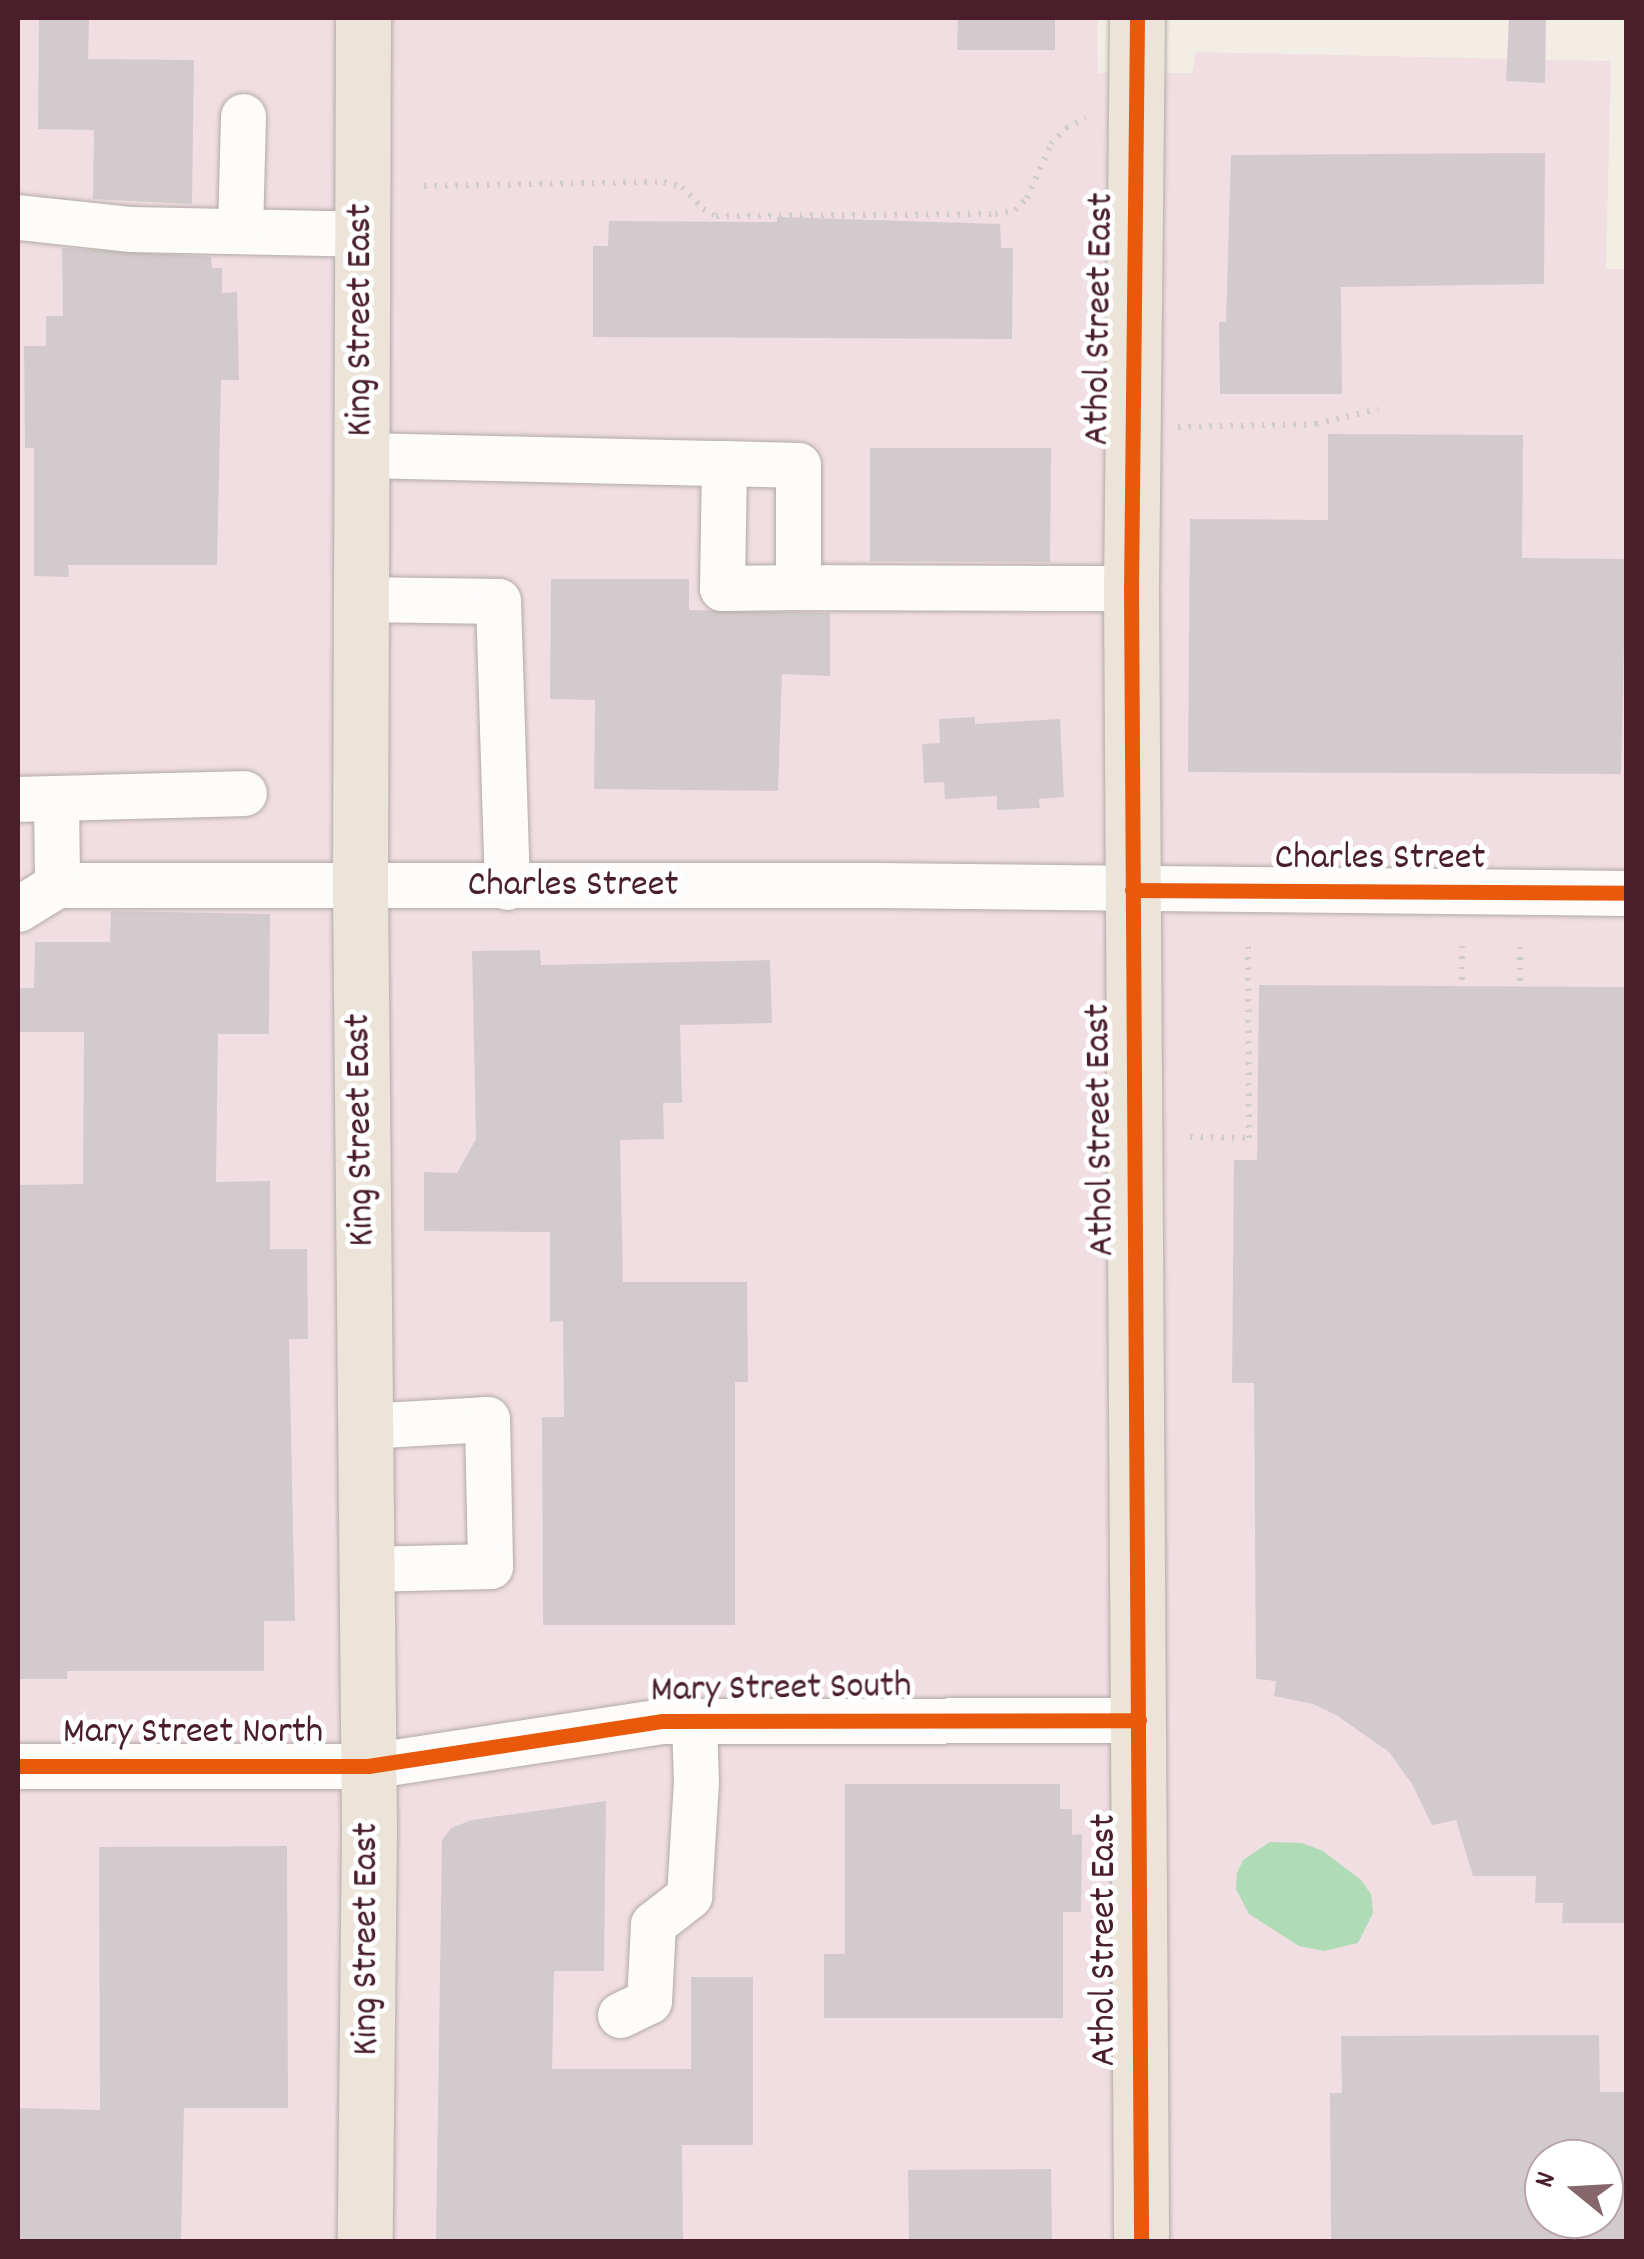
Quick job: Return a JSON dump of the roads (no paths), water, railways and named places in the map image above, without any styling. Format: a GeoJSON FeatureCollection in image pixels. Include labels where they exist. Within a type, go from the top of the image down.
{"type":"FeatureCollection","features":[{"type":"Feature","properties":{"kind":"main road","name":"King Street East"},"geometry":{"type":"LineString","coordinates":[[363,18],[360,888],[368,1766],[365,2242]]}},
{"type":"Feature","properties":{"kind":"main road","name":"Athol Street East"},"geometry":{"type":"LineString","coordinates":[[1136,18],[1131,428],[1132,890],[1141,2242]]}},
{"type":"Feature","properties":{"kind":"street"},"geometry":{"type":"LineString","coordinates":[[240,232],[243,116]]}},
{"type":"Feature","properties":{"kind":"street"},"geometry":{"type":"LineString","coordinates":[[18,216],[131,229],[362,234]]}},
{"type":"Feature","properties":{"kind":"street"},"geometry":{"type":"LineString","coordinates":[[362,455],[798,465],[798,587]]}},
{"type":"Feature","properties":{"kind":"street"},"geometry":{"type":"LineString","coordinates":[[724,463],[722,588],[1132,588]]}},
{"type":"Feature","properties":{"kind":"street"},"geometry":{"type":"LineString","coordinates":[[360,598],[498,602],[507,887]]}},
{"type":"Feature","properties":{"kind":"street"},"geometry":{"type":"LineString","coordinates":[[18,909],[57,885],[37,798],[244,794]]}},
{"type":"Feature","properties":{"kind":"street","name":"Charles Street"},"geometry":{"type":"LineString","coordinates":[[57,885],[878,886],[1626,893]]}},
{"type":"Feature","properties":{"kind":"street"},"geometry":{"type":"LineString","coordinates":[[365,1426],[488,1419],[490,1566],[366,1570]]}},
{"type":"Feature","properties":{"kind":"street","name":"Mary Street South"},"geometry":{"type":"LineString","coordinates":[[368,1766],[663,1721],[1139,1720]]}},
{"type":"Feature","properties":{"kind":"street"},"geometry":{"type":"LineString","coordinates":[[620,2016],[650,2001],[653,1924],[690,1896],[696,1783],[694,1721]]}},
{"type":"Feature","properties":{"kind":"street","name":"Mary Street North"},"geometry":{"type":"LineString","coordinates":[[18,1766],[368,1766]]}}]}
